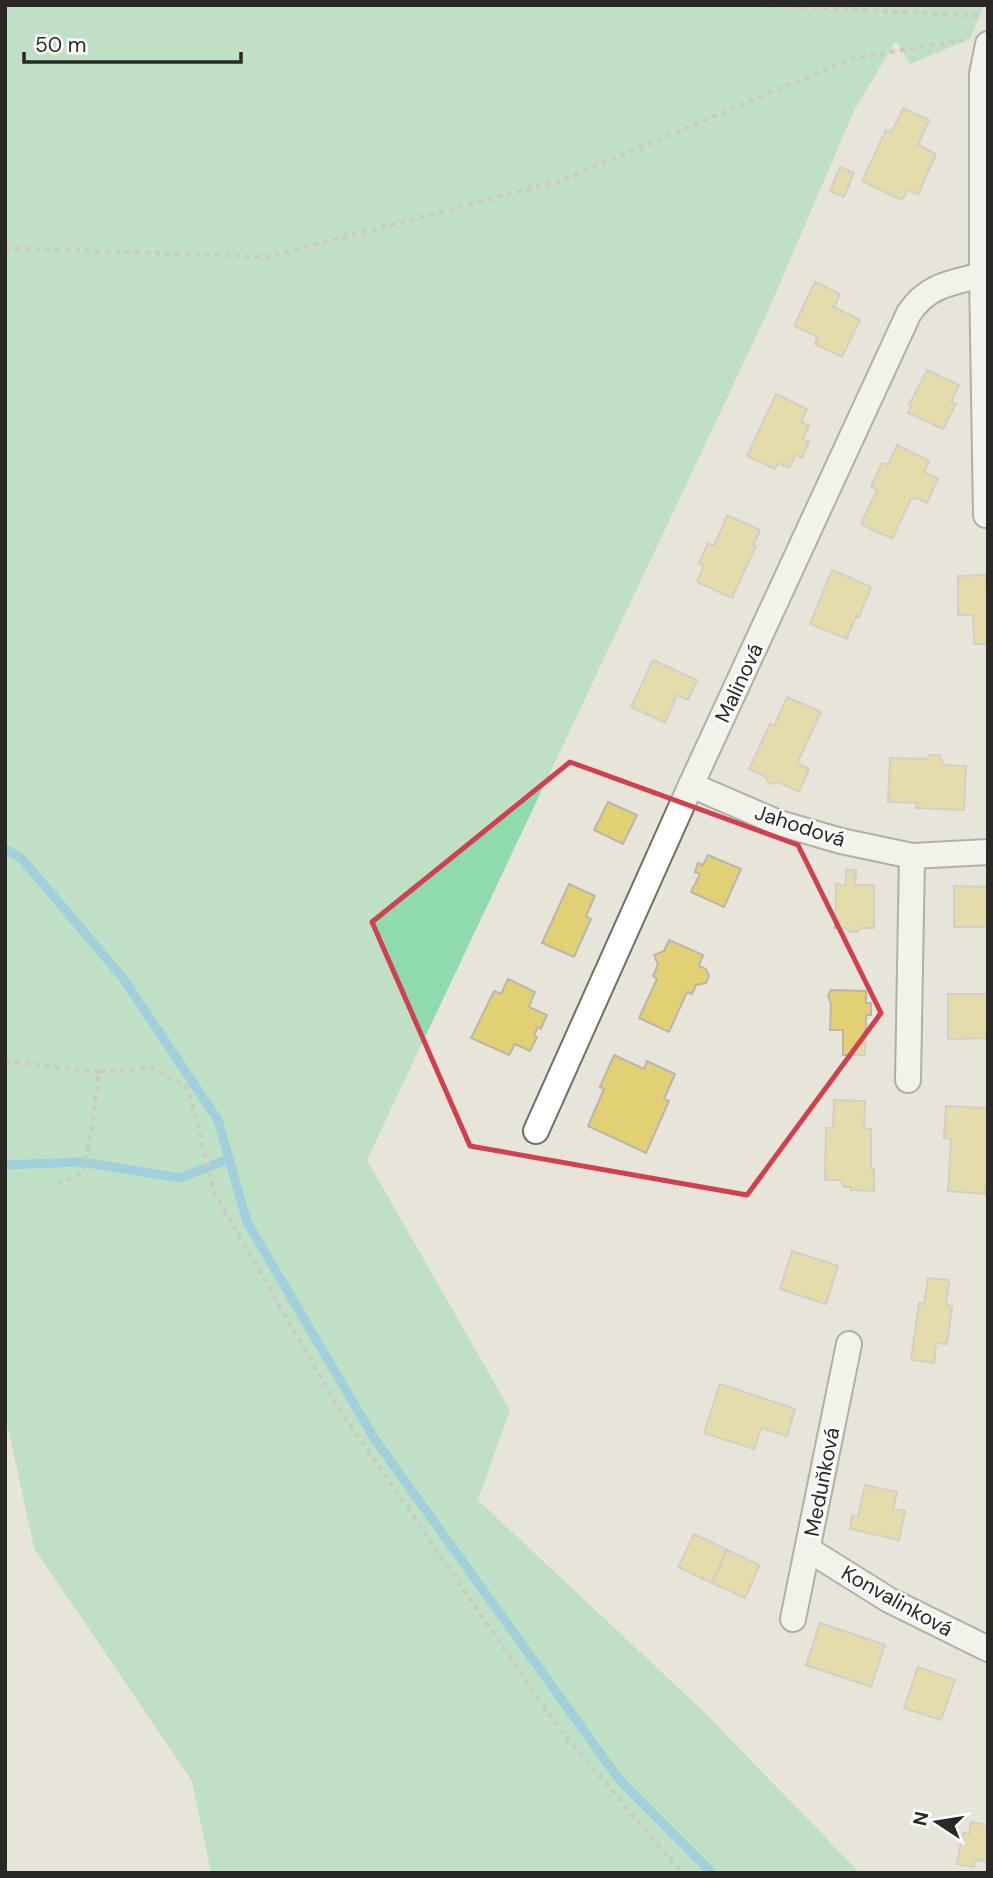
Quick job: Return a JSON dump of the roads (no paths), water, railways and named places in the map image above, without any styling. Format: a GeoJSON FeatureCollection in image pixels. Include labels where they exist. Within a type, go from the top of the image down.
{"type":"FeatureCollection","features":[{"type":"Feature","properties":{"kind":"street"},"geometry":{"type":"LineString","coordinates":[[979,41],[982,74],[986,515]]}},
{"type":"Feature","properties":{"kind":"street","name":"Malinová"},"geometry":{"type":"LineString","coordinates":[[537,1131],[691,785],[909,313],[919,299],[933,289],[982,275]]}},
{"type":"Feature","properties":{"kind":"street","name":"Jahodová"},"geometry":{"type":"LineString","coordinates":[[691,785],[779,823],[841,841],[912,856],[988,852]]}},
{"type":"Feature","properties":{"kind":"street"},"geometry":{"type":"LineString","coordinates":[[908,1080],[912,856]]}},
{"type":"Feature","properties":{"kind":"street","name":"Meduňková"},"geometry":{"type":"LineString","coordinates":[[793,1619],[849,1345]]}},
{"type":"Feature","properties":{"kind":"street","name":"Konvalinková"},"geometry":{"type":"LineString","coordinates":[[809,1550],[889,1600],[988,1649]]}},
{"type":"Feature","properties":{"kind":"waterway"},"geometry":{"type":"LineString","coordinates":[[5,849],[22,859],[123,978],[218,1120],[247,1222],[374,1438],[618,1778],[712,1873]]}},
{"type":"Feature","properties":{"kind":"waterway"},"geometry":{"type":"LineString","coordinates":[[5,1165],[81,1162],[180,1178],[229,1159]]}}]}
